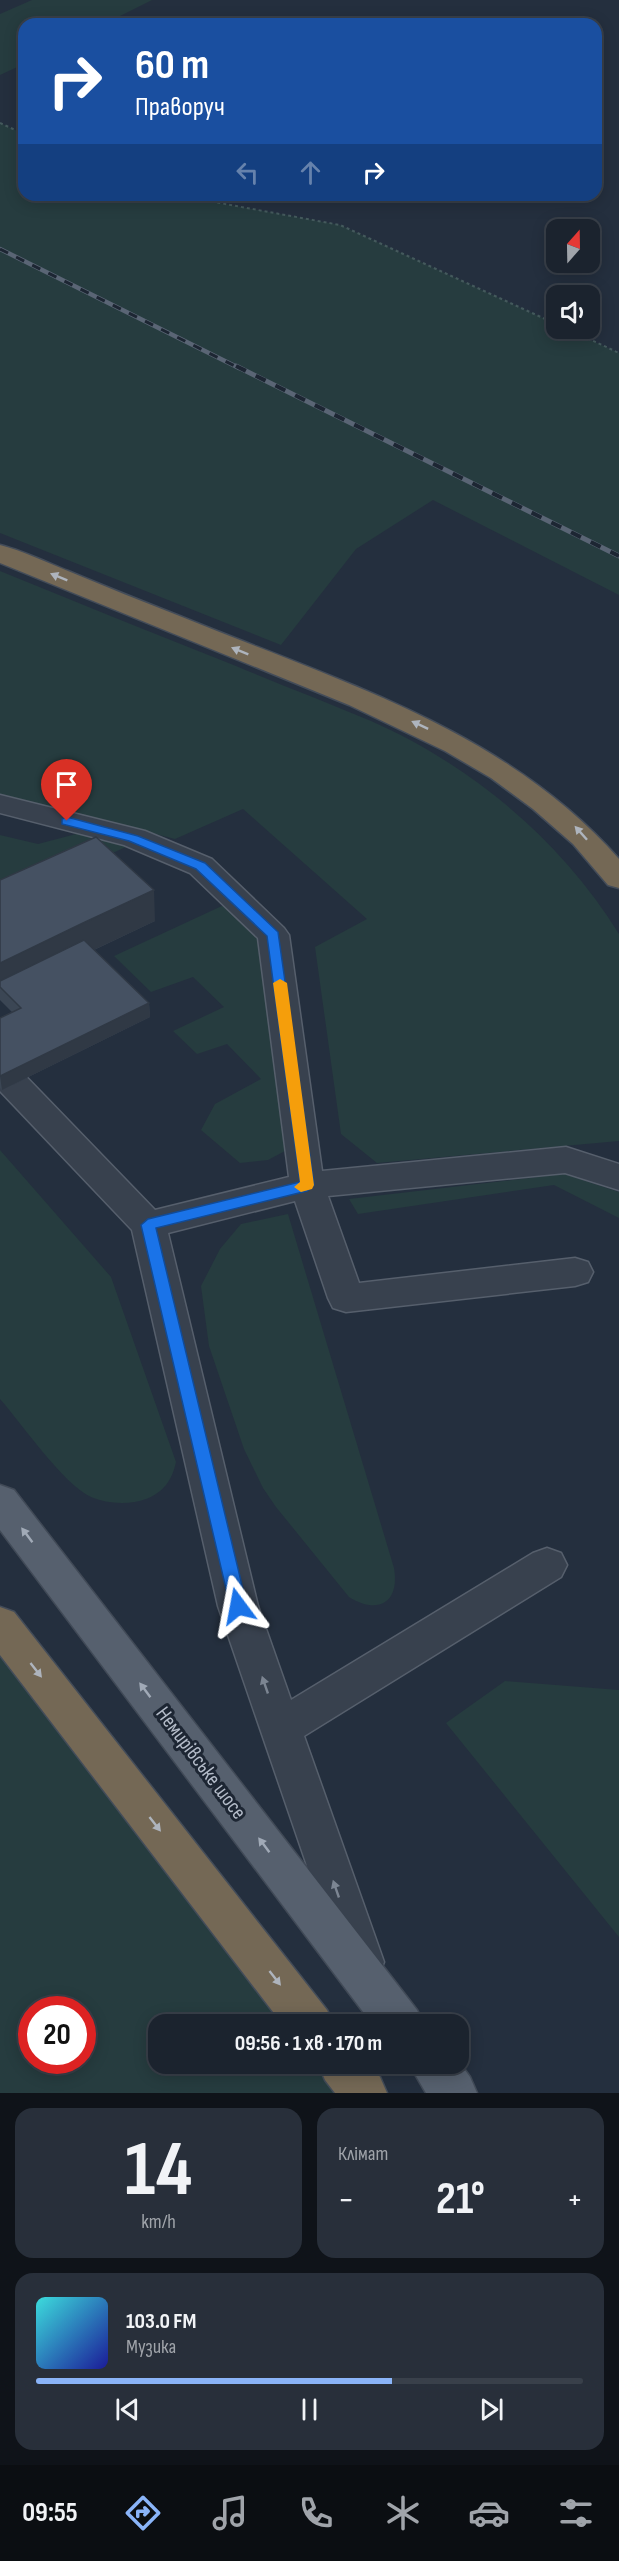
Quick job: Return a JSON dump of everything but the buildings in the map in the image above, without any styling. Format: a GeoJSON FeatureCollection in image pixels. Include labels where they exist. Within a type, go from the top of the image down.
{"type":"FeatureCollection","features":[{"type":"Feature","properties":{"kind":"highway"},"geometry":{"type":"LineString","coordinates":[[0,553],[423,726],[529,789],[572,824],[619,878]]}},
{"type":"Feature","properties":{"kind":"highway"},"geometry":{"type":"LineString","coordinates":[[0,1624],[302,2014]]}},
{"type":"Feature","properties":{"kind":"highway"},"geometry":{"type":"LineString","coordinates":[[349,2074],[364,2093]]}},
{"type":"Feature","properties":{"kind":"main road","name":"Немирівське шосе"},"geometry":{"type":"LineString","coordinates":[[0,1500],[393,2014]]}},
{"type":"Feature","properties":{"kind":"main road"},"geometry":{"type":"LineString","coordinates":[[440,2074],[454,2093]]}},
{"type":"Feature","properties":{"kind":"lane"},"geometry":{"type":"LineString","coordinates":[[0,804],[134,838],[201,866],[273,935],[307,1185],[346,1298],[575,1272]]}},
{"type":"Feature","properties":{"kind":"lane"},"geometry":{"type":"LineString","coordinates":[[0,1070],[148,1225],[238,1606],[369,1984]]}},
{"type":"Feature","properties":{"kind":"lane"},"geometry":{"type":"LineString","coordinates":[[148,1225],[307,1185],[566,1160],[619,1177]]}},
{"type":"Feature","properties":{"kind":"lane"},"geometry":{"type":"LineString","coordinates":[[280,1729],[547,1565]]}},
{"type":"Feature","properties":{"kind":"path"},"geometry":{"type":"LineString","coordinates":[[0,123],[18,131]]}},
{"type":"Feature","properties":{"kind":"path"},"geometry":{"type":"LineString","coordinates":[[209,201],[339,225],[546,319]]}},
{"type":"Feature","properties":{"kind":"path"},"geometry":{"type":"LineString","coordinates":[[589,339],[619,353]]}},
{"type":"Feature","properties":{"kind":"green space"},"geometry":{"type":"Polygon","coordinates":[[[32,0],[152,0],[116,18],[18,18],[18,67],[0,75],[0,14],[32,0]]]}},
{"type":"Feature","properties":{"kind":"green space"},"geometry":{"type":"Polygon","coordinates":[[[0,123],[18,131],[18,201],[209,201],[340,225],[546,319],[546,339],[588,339],[619,353],[619,595],[433,500],[356,549],[281,645],[0,533],[0,123]]]}},
{"type":"Feature","properties":{"kind":"green space"},"geometry":{"type":"Polygon","coordinates":[[[0,571],[371,721],[444,760],[511,809],[570,867],[619,934],[619,1141],[377,1163],[341,1134],[315,947],[367,919],[243,809],[175,839],[0,794],[0,571]]]}},
{"type":"Feature","properties":{"kind":"green space"},"geometry":{"type":"Polygon","coordinates":[[[80,833],[128,846],[0,904],[0,835],[38,844],[80,833]]]}},
{"type":"Feature","properties":{"kind":"green space"},"geometry":{"type":"Polygon","coordinates":[[[224,905],[260,938],[285,1151],[268,1160],[240,1163],[201,1130],[215,1104],[261,1079],[227,1044],[197,1054],[173,1031],[224,1007],[193,977],[151,992],[114,956],[224,905]]]}},
{"type":"Feature","properties":{"kind":"green space"},"geometry":{"type":"Polygon","coordinates":[[[0,1150],[111,1277],[176,1462],[166,1485],[158,1493],[146,1499],[126,1503],[111,1502],[91,1497],[80,1490],[56,1467],[0,1399],[0,1150]]]}},
{"type":"Feature","properties":{"kind":"green space"},"geometry":{"type":"Polygon","coordinates":[[[564,1174],[619,1192],[619,1218],[554,1185],[358,1214],[349,1199],[564,1174]]]}},
{"type":"Feature","properties":{"kind":"green space"},"geometry":{"type":"Polygon","coordinates":[[[288,1214],[394,1568],[394,1590],[385,1602],[378,1605],[369,1605],[349,1597],[263,1488],[244,1449],[209,1346],[201,1286],[220,1249],[241,1224],[288,1214]]]}},
{"type":"Feature","properties":{"kind":"green space"},"geometry":{"type":"Polygon","coordinates":[[[0,1625],[301,2014],[148,2014],[148,2074],[348,2074],[362,2093],[0,2093],[0,1625]]]}},
{"type":"Feature","properties":{"kind":"green space"},"geometry":{"type":"Polygon","coordinates":[[[505,1681],[619,1690],[619,1937],[446,1723],[505,1681]]]}},
{"type":"Feature","properties":{"kind":"railway"},"geometry":{"type":"LineString","coordinates":[[0,249],[239,368]]}},
{"type":"Feature","properties":{"kind":"railway"},"geometry":{"type":"LineString","coordinates":[[236,366],[619,556]]}},
{"type":"Feature","properties":{"kind":"slow traffic"},"geometry":{"type":"LineString","coordinates":[[280,983],[307,1185],[301,1187]]}},
{"type":"Feature","properties":{"kind":"route"},"geometry":{"type":"LineString","coordinates":[[67,821],[134,838],[201,866],[273,935],[307,1185],[148,1225],[238,1606]]}}]}
